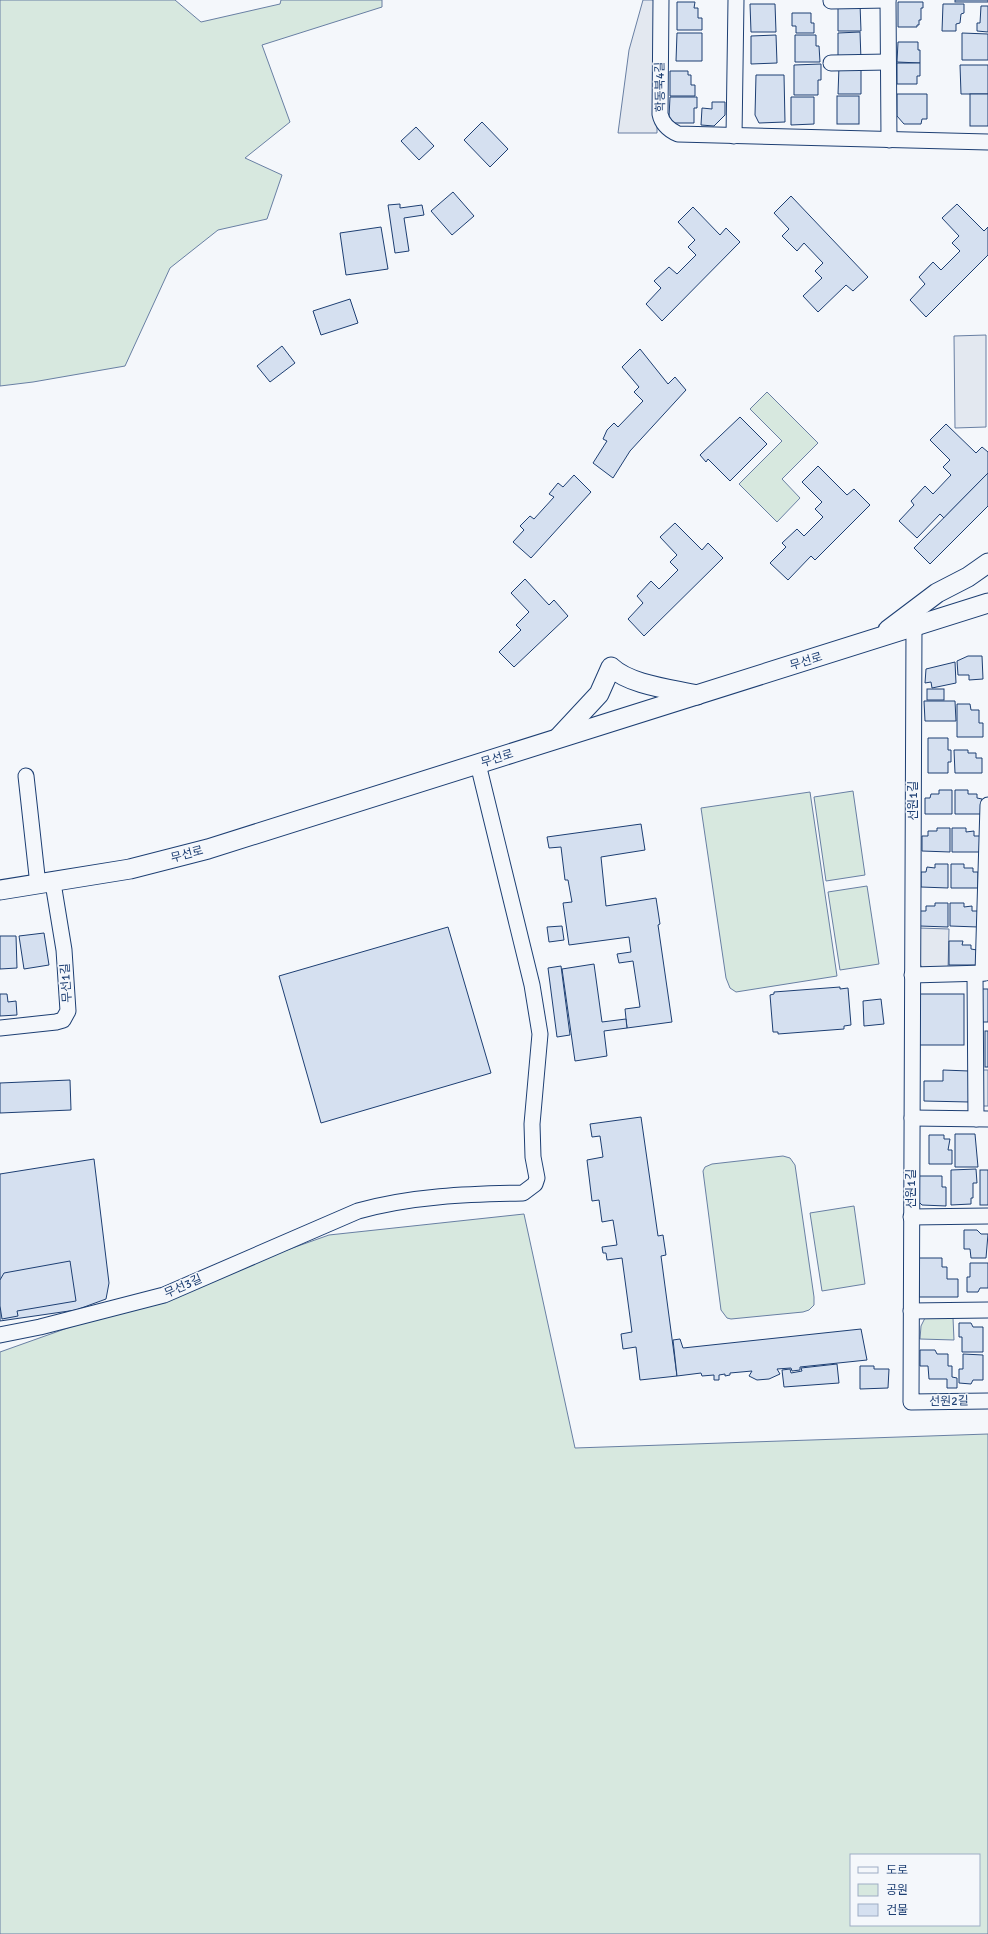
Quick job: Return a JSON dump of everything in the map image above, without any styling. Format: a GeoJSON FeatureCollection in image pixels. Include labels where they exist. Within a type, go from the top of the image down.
{"type":"FeatureCollection","features":[{"type":"Feature","properties":{"kind":"street","name":"학동북4길"},"geometry":{"type":"LineString","coordinates":[[661,0],[661,119],[669,129],[678,134],[988,142]]}},
{"type":"Feature","properties":{"kind":"street"},"geometry":{"type":"LineString","coordinates":[[734,136],[736,0]]}},
{"type":"Feature","properties":{"kind":"street"},"geometry":{"type":"LineString","coordinates":[[831,1],[888,0],[889,140]]}},
{"type":"Feature","properties":{"kind":"street"},"geometry":{"type":"LineString","coordinates":[[831,63],[888,62]]}},
{"type":"Feature","properties":{"kind":"street"},"geometry":{"type":"LineString","coordinates":[[877,638],[937,593],[968,577],[988,563]]}},
{"type":"Feature","properties":{"kind":"street","name":"무선로"},"geometry":{"type":"LineString","coordinates":[[0,890],[46,884],[130,869],[208,849],[988,603]]}},
{"type":"Feature","properties":{"kind":"street","name":"선원1길"},"geometry":{"type":"LineString","coordinates":[[911,1402],[914,627]]}},
{"type":"Feature","properties":{"kind":"street"},"geometry":{"type":"LineString","coordinates":[[557,739],[599,694],[611,667],[617,673],[630,679],[697,695]]}},
{"type":"Feature","properties":{"kind":"street","name":"무선3길"},"geometry":{"type":"LineString","coordinates":[[0,1335],[149,1300],[358,1211],[382,1204],[421,1198],[523,1193],[535,1184],[537,1178],[533,1157],[532,1124],[540,1034],[532,985],[478,764]]}},
{"type":"Feature","properties":{"kind":"street","name":"무선1길"},"geometry":{"type":"LineString","coordinates":[[0,1028],[56,1022],[63,1020],[68,1011],[64,950],[46,884],[26,776]]}},
{"type":"Feature","properties":{"kind":"street"},"geometry":{"type":"LineString","coordinates":[[912,1118],[982,1119],[982,973],[988,805]]}},
{"type":"Feature","properties":{"kind":"street"},"geometry":{"type":"LineString","coordinates":[[912,975],[982,973]]}},
{"type":"Feature","properties":{"kind":"street"},"geometry":{"type":"LineString","coordinates":[[911,1216],[988,1216]]}},
{"type":"Feature","properties":{"kind":"street"},"geometry":{"type":"LineString","coordinates":[[911,1311],[988,1310]]}},
{"type":"Feature","properties":{"kind":"street","name":"선원2길"},"geometry":{"type":"LineString","coordinates":[[911,1402],[988,1401]]}},
{"type":"Feature","properties":{"kind":"green space"},"geometry":{"type":"Polygon","coordinates":[[[0,0],[175,0],[201,22],[280,4],[281,0],[382,0],[382,7],[262,45],[290,122],[245,158],[282,175],[267,219],[218,230],[170,268],[125,366],[33,382],[0,386],[0,0]]]}},
{"type":"Feature","properties":{"kind":"green space"},"geometry":{"type":"Polygon","coordinates":[[[767,392],[818,443],[782,479],[800,498],[777,522],[739,484],[782,441],[750,409],[767,392]]]}},
{"type":"Feature","properties":{"kind":"green space"},"geometry":{"type":"Polygon","coordinates":[[[853,791],[865,875],[826,881],[814,797],[853,791]]]}},
{"type":"Feature","properties":{"kind":"green space"},"geometry":{"type":"Polygon","coordinates":[[[810,792],[837,976],[736,992],[730,988],[726,978],[701,808],[810,792]]]}},
{"type":"Feature","properties":{"kind":"green space"},"geometry":{"type":"Polygon","coordinates":[[[867,886],[879,964],[840,970],[828,892],[867,886]]]}},
{"type":"Feature","properties":{"kind":"green space"},"geometry":{"type":"Polygon","coordinates":[[[783,1156],[790,1158],[795,1165],[814,1305],[809,1310],[803,1312],[731,1319],[727,1318],[721,1310],[703,1171],[705,1167],[712,1164],[783,1156]]]}},
{"type":"Feature","properties":{"kind":"green space"},"geometry":{"type":"Polygon","coordinates":[[[854,1206],[865,1284],[822,1291],[810,1213],[854,1206]]]}},
{"type":"Feature","properties":{"kind":"green space"},"geometry":{"type":"Polygon","coordinates":[[[524,1214],[575,1448],[988,1434],[988,1934],[0,1934],[0,1352],[329,1235],[524,1214]]]}},
{"type":"Feature","properties":{"kind":"green space"},"geometry":{"type":"Polygon","coordinates":[[[925,1318],[953,1318],[954,1340],[920,1339],[921,1326],[925,1318]]]}},
{"type":"Feature","properties":{"kind":"shaded area"},"geometry":{"type":"Polygon","coordinates":[[[643,0],[658,0],[657,133],[618,133],[629,50],[643,0]]]}},
{"type":"Feature","properties":{"kind":"shaded area"},"geometry":{"type":"Polygon","coordinates":[[[986,335],[986,427],[955,428],[954,336],[986,335]]]}},
{"type":"Feature","properties":{"kind":"shaded area"},"geometry":{"type":"Polygon","coordinates":[[[919,928],[949,929],[948,970],[924,970],[919,963],[919,928]]]}},
{"type":"Feature","properties":{"kind":"shaded area"},"geometry":{"type":"Polygon","coordinates":[[[983,1070],[988,1070],[988,1106],[983,1106],[983,1070]]]}},
{"type":"Feature","properties":{"kind":"building"},"geometry":{"type":"Polygon","coordinates":[[[955,0],[988,0],[988,2],[955,2],[955,0]]]}},
{"type":"Feature","properties":{"kind":"building"},"geometry":{"type":"Polygon","coordinates":[[[677,2],[695,2],[694,8],[698,8],[698,18],[702,18],[702,30],[677,30],[677,2]]]}},
{"type":"Feature","properties":{"kind":"building"},"geometry":{"type":"Polygon","coordinates":[[[898,2],[923,2],[923,8],[921,8],[921,20],[919,20],[919,25],[917,25],[917,27],[898,27],[898,2]]]}},
{"type":"Feature","properties":{"kind":"building"},"geometry":{"type":"Polygon","coordinates":[[[750,4],[775,4],[776,32],[751,32],[750,4]]]}},
{"type":"Feature","properties":{"kind":"building"},"geometry":{"type":"Polygon","coordinates":[[[838,4],[860,4],[861,31],[838,31],[838,4]]]}},
{"type":"Feature","properties":{"kind":"building"},"geometry":{"type":"Polygon","coordinates":[[[943,4],[964,4],[964,13],[961,14],[960,23],[956,24],[956,31],[942,31],[943,4]]]}},
{"type":"Feature","properties":{"kind":"building"},"geometry":{"type":"Polygon","coordinates":[[[981,6],[988,6],[988,32],[977,31],[977,23],[980,23],[981,6]]]}},
{"type":"Feature","properties":{"kind":"building"},"geometry":{"type":"Polygon","coordinates":[[[792,13],[811,13],[811,23],[814,23],[814,33],[796,33],[796,26],[792,26],[792,13]]]}},
{"type":"Feature","properties":{"kind":"building"},"geometry":{"type":"Polygon","coordinates":[[[860,32],[861,60],[838,60],[838,33],[860,32]]]}},
{"type":"Feature","properties":{"kind":"building"},"geometry":{"type":"Polygon","coordinates":[[[677,33],[702,33],[702,61],[676,61],[677,33]]]}},
{"type":"Feature","properties":{"kind":"building"},"geometry":{"type":"Polygon","coordinates":[[[962,33],[988,34],[988,60],[962,60],[962,33]]]}},
{"type":"Feature","properties":{"kind":"building"},"geometry":{"type":"Polygon","coordinates":[[[776,35],[777,63],[751,64],[751,36],[776,35]]]}},
{"type":"Feature","properties":{"kind":"building"},"geometry":{"type":"Polygon","coordinates":[[[795,35],[816,35],[816,46],[819,46],[820,62],[795,62],[795,35]]]}},
{"type":"Feature","properties":{"kind":"building"},"geometry":{"type":"Polygon","coordinates":[[[898,42],[918,42],[918,50],[920,50],[920,63],[897,62],[898,42]]]}},
{"type":"Feature","properties":{"kind":"building"},"geometry":{"type":"Polygon","coordinates":[[[897,63],[920,63],[920,76],[917,76],[917,84],[897,84],[897,63]]]}},
{"type":"Feature","properties":{"kind":"building"},"geometry":{"type":"Polygon","coordinates":[[[821,64],[821,80],[818,80],[818,95],[794,95],[794,65],[821,64]]]}},
{"type":"Feature","properties":{"kind":"building"},"geometry":{"type":"Polygon","coordinates":[[[960,65],[988,65],[988,94],[961,94],[960,65]]]}},
{"type":"Feature","properties":{"kind":"building"},"geometry":{"type":"Polygon","coordinates":[[[839,66],[861,67],[861,94],[838,94],[839,66]]]}},
{"type":"Feature","properties":{"kind":"building"},"geometry":{"type":"Polygon","coordinates":[[[670,71],[688,71],[688,75],[691,75],[691,85],[695,85],[695,96],[670,96],[670,71]]]}},
{"type":"Feature","properties":{"kind":"building"},"geometry":{"type":"Polygon","coordinates":[[[756,75],[784,75],[785,122],[759,123],[755,115],[756,75]]]}},
{"type":"Feature","properties":{"kind":"building"},"geometry":{"type":"Polygon","coordinates":[[[897,94],[927,94],[927,119],[922,119],[921,124],[904,124],[897,116],[897,94]]]}},
{"type":"Feature","properties":{"kind":"building"},"geometry":{"type":"Polygon","coordinates":[[[970,94],[988,94],[988,126],[970,126],[970,94]]]}},
{"type":"Feature","properties":{"kind":"building"},"geometry":{"type":"Polygon","coordinates":[[[837,96],[859,96],[859,124],[837,124],[837,96]]]}},
{"type":"Feature","properties":{"kind":"building"},"geometry":{"type":"Polygon","coordinates":[[[670,97],[697,97],[697,108],[694,108],[694,123],[674,123],[669,117],[670,97]]]}},
{"type":"Feature","properties":{"kind":"building"},"geometry":{"type":"Polygon","coordinates":[[[791,97],[814,97],[814,124],[791,125],[791,97]]]}},
{"type":"Feature","properties":{"kind":"building"},"geometry":{"type":"Polygon","coordinates":[[[712,102],[725,102],[725,115],[714,126],[701,125],[702,108],[712,109],[712,102]]]}},
{"type":"Feature","properties":{"kind":"building"},"geometry":{"type":"Polygon","coordinates":[[[482,122],[508,149],[490,167],[464,140],[482,122]]]}},
{"type":"Feature","properties":{"kind":"building"},"geometry":{"type":"Polygon","coordinates":[[[416,127],[434,146],[419,160],[401,141],[416,127]]]}},
{"type":"Feature","properties":{"kind":"building"},"geometry":{"type":"Polygon","coordinates":[[[453,192],[474,216],[452,235],[431,211],[453,192]]]}},
{"type":"Feature","properties":{"kind":"building"},"geometry":{"type":"Polygon","coordinates":[[[791,196],[868,277],[853,291],[846,285],[818,312],[803,296],[822,278],[815,271],[823,263],[804,243],[797,251],[782,236],[789,229],[774,213],[791,196]]]}},
{"type":"Feature","properties":{"kind":"building"},"geometry":{"type":"Polygon","coordinates":[[[400,204],[400,208],[422,205],[424,215],[404,218],[409,251],[395,253],[388,205],[400,204]]]}},
{"type":"Feature","properties":{"kind":"building"},"geometry":{"type":"Polygon","coordinates":[[[957,204],[984,231],[988,227],[988,255],[926,317],[910,300],[925,284],[919,277],[933,262],[941,270],[960,251],[952,243],[959,236],[942,218],[957,204]]]}},
{"type":"Feature","properties":{"kind":"building"},"geometry":{"type":"Polygon","coordinates":[[[693,207],[720,235],[726,228],[740,242],[662,321],[646,304],[661,288],[654,281],[669,267],[677,274],[696,255],[688,247],[695,240],[678,222],[693,207]]]}},
{"type":"Feature","properties":{"kind":"building"},"geometry":{"type":"Polygon","coordinates":[[[381,227],[388,269],[346,275],[340,233],[381,227]]]}},
{"type":"Feature","properties":{"kind":"building"},"geometry":{"type":"Polygon","coordinates":[[[350,299],[358,323],[321,335],[313,311],[350,299]]]}},
{"type":"Feature","properties":{"kind":"building"},"geometry":{"type":"Polygon","coordinates":[[[282,346],[295,363],[270,382],[257,366],[282,346]]]}},
{"type":"Feature","properties":{"kind":"building"},"geometry":{"type":"Polygon","coordinates":[[[640,349],[668,384],[675,377],[686,390],[630,451],[613,478],[593,463],[607,441],[603,439],[607,430],[614,423],[618,427],[643,401],[634,392],[639,387],[622,367],[640,349]]]}},
{"type":"Feature","properties":{"kind":"building"},"geometry":{"type":"Polygon","coordinates":[[[740,417],[767,444],[730,481],[708,459],[706,462],[700,455],[740,417]]]}},
{"type":"Feature","properties":{"kind":"building"},"geometry":{"type":"Polygon","coordinates":[[[946,424],[976,453],[982,447],[988,452],[988,473],[944,518],[940,514],[917,538],[899,521],[914,505],[911,501],[925,486],[933,494],[951,475],[943,467],[950,460],[930,440],[946,424]]]}},
{"type":"Feature","properties":{"kind":"building"},"geometry":{"type":"Polygon","coordinates":[[[818,466],[847,495],[854,489],[870,505],[815,560],[811,556],[788,580],[770,563],[786,547],[782,543],[797,529],[804,536],[823,517],[815,509],[822,502],[802,482],[818,466]]]}},
{"type":"Feature","properties":{"kind":"building"},"geometry":{"type":"Polygon","coordinates":[[[988,473],[988,506],[930,564],[914,548],[988,473]]]}},
{"type":"Feature","properties":{"kind":"building"},"geometry":{"type":"Polygon","coordinates":[[[574,475],[591,492],[531,558],[513,542],[524,530],[520,526],[530,516],[534,519],[554,497],[549,494],[558,483],[563,487],[574,475]]]}},
{"type":"Feature","properties":{"kind":"building"},"geometry":{"type":"Polygon","coordinates":[[[675,523],[702,550],[708,543],[723,558],[644,636],[628,619],[643,603],[637,596],[651,581],[659,589],[678,570],[670,562],[677,555],[660,537],[675,523]]]}},
{"type":"Feature","properties":{"kind":"building"},"geometry":{"type":"Polygon","coordinates":[[[525,579],[549,605],[554,600],[568,616],[514,667],[499,652],[521,630],[516,625],[529,612],[511,593],[525,579]]]}},
{"type":"Feature","properties":{"kind":"building"},"geometry":{"type":"Polygon","coordinates":[[[968,656],[982,656],[983,679],[969,680],[969,675],[958,675],[957,661],[968,656]]]}},
{"type":"Feature","properties":{"kind":"building"},"geometry":{"type":"Polygon","coordinates":[[[955,662],[956,683],[932,688],[931,682],[925,683],[926,669],[955,662]]]}},
{"type":"Feature","properties":{"kind":"building"},"geometry":{"type":"Polygon","coordinates":[[[927,689],[944,689],[944,700],[927,700],[927,689]]]}},
{"type":"Feature","properties":{"kind":"building"},"geometry":{"type":"Polygon","coordinates":[[[924,701],[955,701],[956,721],[925,721],[924,701]]]}},
{"type":"Feature","properties":{"kind":"building"},"geometry":{"type":"Polygon","coordinates":[[[957,704],[970,704],[971,710],[979,710],[979,723],[983,723],[983,737],[957,737],[957,704]]]}},
{"type":"Feature","properties":{"kind":"building"},"geometry":{"type":"Polygon","coordinates":[[[928,738],[948,738],[948,750],[951,750],[951,762],[948,762],[948,773],[928,773],[928,738]]]}},
{"type":"Feature","properties":{"kind":"building"},"geometry":{"type":"Polygon","coordinates":[[[954,750],[968,750],[968,753],[976,753],[976,758],[982,758],[982,773],[955,773],[954,750]]]}},
{"type":"Feature","properties":{"kind":"building"},"geometry":{"type":"Polygon","coordinates":[[[939,790],[952,790],[952,814],[925,814],[925,798],[930,798],[931,794],[939,794],[939,790]]]}},
{"type":"Feature","properties":{"kind":"building"},"geometry":{"type":"Polygon","coordinates":[[[955,790],[968,790],[968,794],[977,794],[977,798],[982,799],[982,814],[955,814],[955,790]]]}},
{"type":"Feature","properties":{"kind":"building"},"geometry":{"type":"Polygon","coordinates":[[[641,824],[645,850],[601,857],[606,906],[656,898],[660,924],[658,925],[672,1022],[627,1028],[625,1009],[640,1007],[633,961],[619,963],[617,954],[631,952],[629,937],[569,945],[563,903],[572,902],[568,880],[565,880],[561,847],[549,848],[547,837],[641,824]]]}},
{"type":"Feature","properties":{"kind":"building"},"geometry":{"type":"Polygon","coordinates":[[[937,828],[950,828],[950,852],[922,851],[922,836],[928,836],[928,831],[937,831],[937,828]]]}},
{"type":"Feature","properties":{"kind":"building"},"geometry":{"type":"Polygon","coordinates":[[[952,828],[966,828],[966,832],[974,831],[974,836],[980,836],[980,852],[952,852],[952,828]]]}},
{"type":"Feature","properties":{"kind":"building"},"geometry":{"type":"Polygon","coordinates":[[[935,864],[948,864],[948,888],[921,887],[921,872],[926,872],[927,867],[935,868],[935,864]]]}},
{"type":"Feature","properties":{"kind":"building"},"geometry":{"type":"Polygon","coordinates":[[[951,864],[964,864],[964,868],[973,868],[973,872],[978,872],[978,888],[951,888],[951,864]]]}},
{"type":"Feature","properties":{"kind":"building"},"geometry":{"type":"Polygon","coordinates":[[[935,903],[948,903],[948,927],[920,926],[920,911],[926,911],[926,906],[935,906],[935,903]]]}},
{"type":"Feature","properties":{"kind":"building"},"geometry":{"type":"Polygon","coordinates":[[[950,903],[964,903],[964,907],[972,906],[972,911],[978,911],[978,927],[950,926],[950,903]]]}},
{"type":"Feature","properties":{"kind":"building"},"geometry":{"type":"Polygon","coordinates":[[[562,926],[564,940],[549,942],[547,927],[562,926]]]}},
{"type":"Feature","properties":{"kind":"building"},"geometry":{"type":"Polygon","coordinates":[[[448,927],[491,1073],[321,1123],[279,976],[448,927]]]}},
{"type":"Feature","properties":{"kind":"building"},"geometry":{"type":"Polygon","coordinates":[[[44,933],[49,965],[24,969],[19,936],[44,933]]]}},
{"type":"Feature","properties":{"kind":"building"},"geometry":{"type":"Polygon","coordinates":[[[0,936],[16,936],[17,968],[0,969],[0,936]]]}},
{"type":"Feature","properties":{"kind":"building"},"geometry":{"type":"Polygon","coordinates":[[[949,941],[963,941],[962,945],[971,945],[971,949],[977,950],[977,965],[949,965],[949,941]]]}},
{"type":"Feature","properties":{"kind":"building"},"geometry":{"type":"Polygon","coordinates":[[[594,964],[602,1022],[626,1019],[627,1028],[604,1031],[607,1056],[575,1061],[562,969],[594,964]]]}},
{"type":"Feature","properties":{"kind":"building"},"geometry":{"type":"Polygon","coordinates":[[[561,966],[570,1035],[557,1037],[548,968],[561,966]]]}},
{"type":"Feature","properties":{"kind":"building"},"geometry":{"type":"Polygon","coordinates":[[[840,987],[840,989],[848,988],[851,1025],[844,1026],[844,1029],[778,1034],[778,1032],[773,1032],[770,995],[774,994],[774,992],[840,987]]]}},
{"type":"Feature","properties":{"kind":"building"},"geometry":{"type":"Polygon","coordinates":[[[982,989],[988,989],[988,1022],[982,1022],[982,989]]]}},
{"type":"Feature","properties":{"kind":"building"},"geometry":{"type":"Polygon","coordinates":[[[0,994],[7,994],[8,1002],[16,1001],[17,1015],[0,1016],[0,994]]]}},
{"type":"Feature","properties":{"kind":"building"},"geometry":{"type":"Polygon","coordinates":[[[918,994],[964,994],[964,1045],[918,1045],[918,994]]]}},
{"type":"Feature","properties":{"kind":"building"},"geometry":{"type":"Polygon","coordinates":[[[881,999],[884,1024],[864,1026],[863,1001],[881,999]]]}},
{"type":"Feature","properties":{"kind":"building"},"geometry":{"type":"Polygon","coordinates":[[[985,1031],[988,1031],[988,1067],[985,1067],[985,1031]]]}},
{"type":"Feature","properties":{"kind":"building"},"geometry":{"type":"Polygon","coordinates":[[[943,1070],[969,1071],[969,1102],[924,1101],[924,1081],[943,1081],[943,1070]]]}},
{"type":"Feature","properties":{"kind":"building"},"geometry":{"type":"Polygon","coordinates":[[[70,1080],[71,1110],[0,1113],[0,1083],[70,1080]]]}},
{"type":"Feature","properties":{"kind":"building"},"geometry":{"type":"Polygon","coordinates":[[[641,1117],[658,1236],[663,1235],[666,1255],[661,1256],[677,1376],[640,1380],[636,1347],[623,1349],[621,1334],[632,1332],[622,1258],[607,1260],[606,1253],[603,1253],[602,1247],[617,1245],[613,1220],[602,1222],[599,1200],[592,1201],[587,1160],[603,1157],[600,1136],[592,1137],[590,1124],[641,1117]]]}},
{"type":"Feature","properties":{"kind":"building"},"geometry":{"type":"Polygon","coordinates":[[[955,1134],[975,1134],[978,1167],[955,1167],[955,1134]]]}},
{"type":"Feature","properties":{"kind":"building"},"geometry":{"type":"Polygon","coordinates":[[[929,1135],[944,1135],[944,1139],[950,1139],[948,1150],[952,1150],[952,1164],[929,1164],[929,1135]]]}},
{"type":"Feature","properties":{"kind":"building"},"geometry":{"type":"Polygon","coordinates":[[[94,1159],[109,1283],[106,1299],[76,1310],[0,1321],[0,1174],[94,1159]]]}},
{"type":"Feature","properties":{"kind":"building"},"geometry":{"type":"Polygon","coordinates":[[[976,1169],[977,1183],[973,1183],[973,1198],[971,1198],[971,1204],[951,1205],[951,1170],[976,1169]]]}},
{"type":"Feature","properties":{"kind":"building"},"geometry":{"type":"Polygon","coordinates":[[[980,1170],[988,1170],[988,1205],[980,1205],[980,1170]]]}},
{"type":"Feature","properties":{"kind":"building"},"geometry":{"type":"Polygon","coordinates":[[[916,1176],[942,1176],[942,1187],[946,1187],[946,1206],[922,1205],[916,1199],[916,1176]]]}},
{"type":"Feature","properties":{"kind":"building"},"geometry":{"type":"Polygon","coordinates":[[[964,1230],[977,1230],[981,1234],[988,1234],[986,1258],[971,1258],[970,1249],[964,1249],[964,1230]]]}},
{"type":"Feature","properties":{"kind":"building"},"geometry":{"type":"Polygon","coordinates":[[[919,1258],[942,1258],[942,1267],[947,1267],[947,1279],[958,1279],[958,1297],[919,1297],[919,1258]]]}},
{"type":"Feature","properties":{"kind":"building"},"geometry":{"type":"Polygon","coordinates":[[[70,1261],[76,1301],[17,1311],[18,1316],[2,1319],[0,1306],[0,1280],[4,1273],[70,1261]]]}},
{"type":"Feature","properties":{"kind":"building"},"geometry":{"type":"Polygon","coordinates":[[[970,1263],[988,1263],[988,1288],[980,1288],[978,1292],[967,1292],[967,1277],[970,1277],[970,1263]]]}},
{"type":"Feature","properties":{"kind":"building"},"geometry":{"type":"Polygon","coordinates":[[[959,1323],[971,1323],[973,1327],[983,1327],[983,1352],[962,1352],[962,1337],[959,1337],[959,1323]]]}},
{"type":"Feature","properties":{"kind":"building"},"geometry":{"type":"Polygon","coordinates":[[[861,1329],[867,1360],[800,1367],[800,1370],[792,1371],[791,1368],[777,1369],[780,1374],[769,1379],[757,1380],[749,1376],[752,1371],[730,1373],[730,1375],[725,1376],[725,1374],[719,1375],[719,1380],[714,1380],[714,1375],[702,1376],[701,1373],[677,1376],[673,1340],[680,1339],[683,1348],[861,1329]]]}},
{"type":"Feature","properties":{"kind":"building"},"geometry":{"type":"Polygon","coordinates":[[[920,1350],[935,1350],[937,1354],[948,1354],[948,1366],[952,1366],[952,1377],[957,1378],[957,1388],[947,1388],[947,1379],[929,1379],[928,1366],[920,1366],[920,1350]]]}},
{"type":"Feature","properties":{"kind":"building"},"geometry":{"type":"Polygon","coordinates":[[[963,1354],[983,1355],[983,1380],[973,1380],[971,1384],[959,1383],[959,1369],[963,1369],[963,1354]]]}},
{"type":"Feature","properties":{"kind":"building"},"geometry":{"type":"Polygon","coordinates":[[[837,1364],[839,1383],[784,1387],[782,1370],[790,1369],[791,1373],[802,1371],[801,1368],[837,1364]]]}},
{"type":"Feature","properties":{"kind":"building"},"geometry":{"type":"Polygon","coordinates":[[[860,1366],[874,1366],[874,1369],[889,1369],[888,1388],[860,1389],[860,1366]]]}}]}
